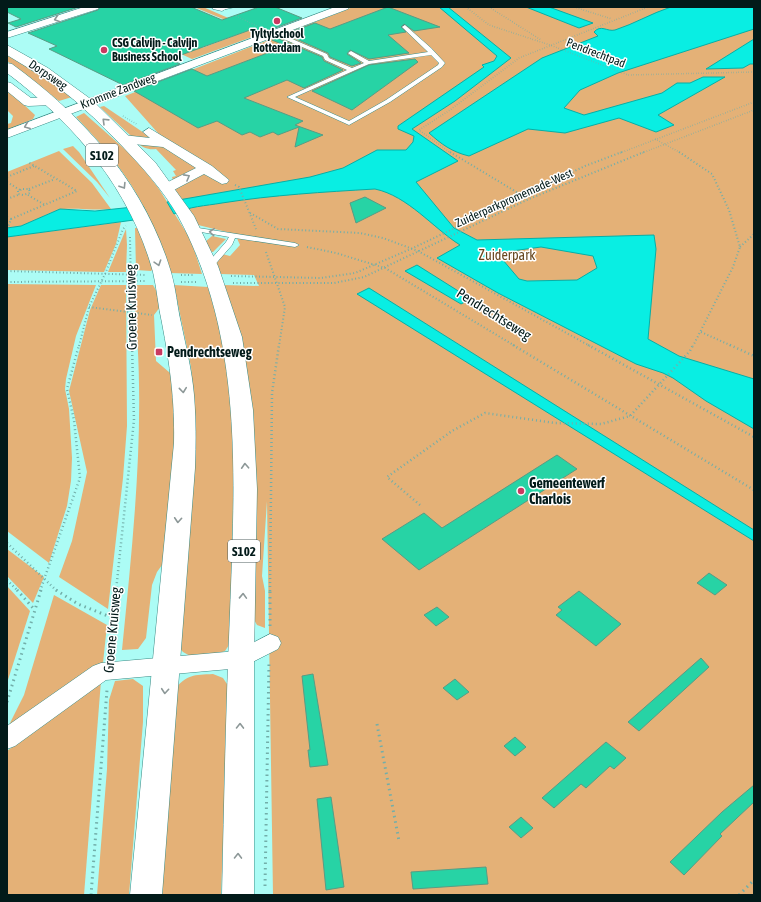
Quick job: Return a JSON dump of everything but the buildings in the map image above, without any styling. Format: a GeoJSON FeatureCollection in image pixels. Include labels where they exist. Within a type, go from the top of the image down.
{"type":"FeatureCollection","features":[{"type":"Feature","properties":{"kind":"main road","name":"Dorpsweg"},"geometry":{"type":"LineString","coordinates":[[7,49],[43,71],[87,103]]}},
{"type":"Feature","properties":{"kind":"main road","name":"Dorpsweg"},"geometry":{"type":"LineString","coordinates":[[7,67],[36,87],[64,112]]}},
{"type":"Feature","properties":{"kind":"main road","name":"S102"},"geometry":{"type":"LineString","coordinates":[[87,103],[149,165],[170,192],[189,223],[209,266],[232,337],[242,410],[246,489],[241,659],[238,895]]}},
{"type":"Feature","properties":{"kind":"main road","name":"Groene Kruisweg"},"geometry":{"type":"LineString","coordinates":[[64,112],[103,157],[133,204],[137,224],[162,275],[181,369],[184,396],[182,472],[167,666],[146,895]]}},
{"type":"Feature","properties":{"kind":"street","name":"Kromme Zandweg"},"geometry":{"type":"LineString","coordinates":[[7,134],[344,7]]}},
{"type":"Feature","properties":{"kind":"street"},"geometry":{"type":"LineString","coordinates":[[7,35],[89,8]]}},
{"type":"Feature","properties":{"kind":"street","name":"Dorpsweg"},"geometry":{"type":"LineString","coordinates":[[7,85],[28,102],[52,101]]}},
{"type":"Feature","properties":{"kind":"street"},"geometry":{"type":"LineString","coordinates":[[149,132],[222,180]]}},
{"type":"Feature","properties":{"kind":"street"},"geometry":{"type":"LineString","coordinates":[[123,139],[168,144]]}},
{"type":"Feature","properties":{"kind":"street"},"geometry":{"type":"LineString","coordinates":[[170,192],[195,173],[207,169]]}},
{"type":"Feature","properties":{"kind":"street"},"geometry":{"type":"LineString","coordinates":[[7,739],[101,672],[241,659],[270,643]]}},
{"type":"Feature","properties":{"kind":"lane"},"geometry":{"type":"LineString","coordinates":[[219,8],[232,7]]}},
{"type":"Feature","properties":{"kind":"lane"},"geometry":{"type":"LineString","coordinates":[[405,27],[432,53],[442,63],[440,66],[388,102],[349,122],[290,97],[368,63],[432,53]]}},
{"type":"Feature","properties":{"kind":"lane"},"geometry":{"type":"LineString","coordinates":[[274,33],[325,55],[327,59],[351,70]]}},
{"type":"Feature","properties":{"kind":"lane"},"geometry":{"type":"LineString","coordinates":[[352,53],[368,63]]}},
{"type":"Feature","properties":{"kind":"lane"},"geometry":{"type":"LineString","coordinates":[[189,223],[232,237],[295,245]]}},
{"type":"Feature","properties":{"kind":"lane"},"geometry":{"type":"LineString","coordinates":[[209,266],[215,257],[231,241],[232,237]]}},
{"type":"Feature","properties":{"kind":"path","name":"Pendrechtpad"},"geometry":{"type":"LineString","coordinates":[[466,7],[489,25],[550,45],[628,75],[754,72]]}},
{"type":"Feature","properties":{"kind":"path"},"geometry":{"type":"LineString","coordinates":[[489,7],[536,38],[550,45]]}},
{"type":"Feature","properties":{"kind":"path"},"geometry":{"type":"LineString","coordinates":[[574,7],[613,20]]}},
{"type":"Feature","properties":{"kind":"path"},"geometry":{"type":"LineString","coordinates":[[529,199],[464,162],[419,130],[450,110],[519,58],[648,7]]}},
{"type":"Feature","properties":{"kind":"path"},"geometry":{"type":"LineString","coordinates":[[219,8],[274,33]]}},
{"type":"Feature","properties":{"kind":"path","name":"Zuiderparkpromemade-West"},"geometry":{"type":"LineString","coordinates":[[438,236],[585,166],[754,102]]}},
{"type":"Feature","properties":{"kind":"path","name":"Zuiderparkpromemade-West"},"geometry":{"type":"LineString","coordinates":[[270,643],[272,393],[285,307],[278,284],[334,283],[364,277],[386,268],[444,238],[465,230],[529,199],[663,144],[754,110]]}},
{"type":"Feature","properties":{"kind":"path"},"geometry":{"type":"LineString","coordinates":[[117,113],[149,132]]}},
{"type":"Feature","properties":{"kind":"path"},"geometry":{"type":"LineString","coordinates":[[654,139],[687,156],[712,174],[730,210],[740,247]]}},
{"type":"Feature","properties":{"kind":"path"},"geometry":{"type":"LineString","coordinates":[[7,217],[11,219],[77,191],[28,162]]}},
{"type":"Feature","properties":{"kind":"path"},"geometry":{"type":"LineString","coordinates":[[7,178],[35,166]]}},
{"type":"Feature","properties":{"kind":"path"},"geometry":{"type":"LineString","coordinates":[[7,182],[20,190],[29,190],[56,179]]}},
{"type":"Feature","properties":{"kind":"path"},"geometry":{"type":"LineString","coordinates":[[239,188],[245,201]]}},
{"type":"Feature","properties":{"kind":"path"},"geometry":{"type":"LineString","coordinates":[[18,194],[17,192],[20,190]]}},
{"type":"Feature","properties":{"kind":"path"},"geometry":{"type":"LineString","coordinates":[[27,194],[30,192],[29,190]]}},
{"type":"Feature","properties":{"kind":"path"},"geometry":{"type":"LineString","coordinates":[[7,199],[18,194],[27,194],[45,205]]}},
{"type":"Feature","properties":{"kind":"path"},"geometry":{"type":"LineString","coordinates":[[249,212],[278,229],[360,233],[383,238],[418,251],[754,437]]}},
{"type":"Feature","properties":{"kind":"path"},"geometry":{"type":"LineString","coordinates":[[7,230],[11,219]]}},
{"type":"Feature","properties":{"kind":"path","name":"Groene Kruisweg"},"geometry":{"type":"LineString","coordinates":[[7,702],[34,609],[80,478],[74,420],[67,389],[88,306],[102,282],[123,229],[137,224],[131,281],[130,312],[134,420],[113,618],[91,895]]}},
{"type":"Feature","properties":{"kind":"path"},"geometry":{"type":"LineString","coordinates":[[420,505],[387,477],[452,431],[485,413],[555,423],[601,424],[630,416],[660,384],[664,382],[690,351],[733,267],[740,247],[754,234]]}},
{"type":"Feature","properties":{"kind":"path","name":"Pendrechtseweg"},"geometry":{"type":"LineString","coordinates":[[295,245],[336,254],[386,268],[754,490]]}},
{"type":"Feature","properties":{"kind":"path"},"geometry":{"type":"LineString","coordinates":[[7,282],[131,281]]}},
{"type":"Feature","properties":{"kind":"path"},"geometry":{"type":"LineString","coordinates":[[88,306],[156,315]]}},
{"type":"Feature","properties":{"kind":"path"},"geometry":{"type":"LineString","coordinates":[[701,332],[754,356]]}},
{"type":"Feature","properties":{"kind":"path"},"geometry":{"type":"LineString","coordinates":[[7,542],[45,581],[60,594],[78,604],[113,618]]}},
{"type":"Feature","properties":{"kind":"path"},"geometry":{"type":"LineString","coordinates":[[7,580],[34,609]]}},
{"type":"Feature","properties":{"kind":"path"},"geometry":{"type":"LineString","coordinates":[[265,887],[270,643]]}},
{"type":"Feature","properties":{"kind":"path"},"geometry":{"type":"LineString","coordinates":[[377,724],[399,841]]}},
{"type":"Feature","properties":{"kind":"path"},"geometry":{"type":"LineString","coordinates":[[739,895],[754,880]]}},
{"type":"Feature","properties":{"kind":"green space"},"geometry":{"type":"Polygon","coordinates":[[[194,7],[203,7],[263,33],[192,59],[102,18],[166,32],[202,48],[247,31],[235,24],[194,7]]]}},
{"type":"Feature","properties":{"kind":"green space","name":"Zuiderpark"},"geometry":{"type":"Polygon","coordinates":[[[353,7],[754,7],[754,895],[273,895],[267,501],[262,576],[265,591],[265,628],[257,625],[253,618],[224,285],[259,286],[254,275],[220,274],[216,264],[222,254],[230,256],[240,245],[235,234],[198,225],[187,208],[219,203],[181,200],[176,192],[172,177],[176,176],[173,171],[176,170],[156,149],[146,148],[137,142],[164,145],[173,150],[125,96],[353,7]]]}},
{"type":"Feature","properties":{"kind":"green space"},"geometry":{"type":"Polygon","coordinates":[[[7,54],[72,97],[59,101],[7,61],[7,54]]]}},
{"type":"Feature","properties":{"kind":"green space"},"geometry":{"type":"Polygon","coordinates":[[[7,89],[35,115],[33,119],[7,130],[7,124],[11,123],[13,116],[7,110],[7,89]]]}},
{"type":"Feature","properties":{"kind":"green space"},"geometry":{"type":"Polygon","coordinates":[[[104,106],[153,139],[131,136],[100,107],[104,106]]]}},
{"type":"Feature","properties":{"kind":"green space"},"geometry":{"type":"Polygon","coordinates":[[[84,113],[137,160],[159,189],[191,240],[202,274],[170,273],[152,225],[135,191],[117,164],[76,117],[84,113]]]}},
{"type":"Feature","properties":{"kind":"green space"},"geometry":{"type":"Polygon","coordinates":[[[73,146],[79,152],[110,198],[97,182],[63,149],[73,146]]]}},
{"type":"Feature","properties":{"kind":"green space"},"geometry":{"type":"Polygon","coordinates":[[[59,151],[92,183],[111,209],[64,209],[52,212],[21,226],[7,228],[7,172],[59,151]]]}},
{"type":"Feature","properties":{"kind":"green space"},"geometry":{"type":"Polygon","coordinates":[[[121,222],[116,244],[104,272],[7,270],[7,237],[121,222]]]}},
{"type":"Feature","properties":{"kind":"green space"},"geometry":{"type":"Polygon","coordinates":[[[135,228],[138,228],[153,269],[151,271],[136,270],[135,228]]]}},
{"type":"Feature","properties":{"kind":"green space"},"geometry":{"type":"Polygon","coordinates":[[[126,229],[126,272],[108,272],[126,229]]]}},
{"type":"Feature","properties":{"kind":"green space"},"geometry":{"type":"Polygon","coordinates":[[[212,236],[226,239],[213,252],[205,242],[212,236]]]}},
{"type":"Feature","properties":{"kind":"green space"},"geometry":{"type":"Polygon","coordinates":[[[7,284],[96,285],[76,336],[66,379],[65,389],[69,409],[72,458],[71,481],[67,506],[49,563],[7,531],[7,284]]]}},
{"type":"Feature","properties":{"kind":"green space"},"geometry":{"type":"Polygon","coordinates":[[[101,285],[126,285],[127,426],[123,478],[108,609],[59,577],[72,541],[87,472],[69,391],[90,310],[101,285]]]}},
{"type":"Feature","properties":{"kind":"green space"},"geometry":{"type":"Polygon","coordinates":[[[132,285],[153,285],[163,303],[154,315],[156,361],[176,378],[176,418],[167,558],[157,572],[152,585],[146,638],[138,649],[122,650],[138,467],[139,376],[137,330],[132,285]]]}},
{"type":"Feature","properties":{"kind":"green space"},"geometry":{"type":"Polygon","coordinates":[[[174,285],[208,287],[224,343],[234,429],[231,642],[225,651],[214,655],[192,657],[183,652],[177,645],[193,487],[196,430],[191,367],[174,285]]]}},
{"type":"Feature","properties":{"kind":"green space"},"geometry":{"type":"Polygon","coordinates":[[[7,549],[44,577],[33,603],[7,576],[7,549]]]}},
{"type":"Feature","properties":{"kind":"green space"},"geometry":{"type":"Polygon","coordinates":[[[7,586],[30,611],[7,683],[7,586]]]}},
{"type":"Feature","properties":{"kind":"green space"},"geometry":{"type":"Polygon","coordinates":[[[54,595],[107,625],[103,663],[7,729],[24,695],[54,595]]]}},
{"type":"Feature","properties":{"kind":"green space"},"geometry":{"type":"Polygon","coordinates":[[[213,674],[223,678],[229,687],[221,895],[157,895],[174,690],[183,681],[191,676],[213,674]]]}},
{"type":"Feature","properties":{"kind":"green space"},"geometry":{"type":"Polygon","coordinates":[[[133,679],[143,686],[143,722],[129,895],[97,895],[107,769],[109,700],[115,681],[133,679]]]}},
{"type":"Feature","properties":{"kind":"green space"},"geometry":{"type":"Polygon","coordinates":[[[101,681],[84,895],[7,895],[7,751],[101,681]]]}},
{"type":"Feature","properties":{"kind":"water"},"geometry":{"type":"Polygon","coordinates":[[[439,7],[448,7],[511,58],[455,101],[412,129],[458,161],[416,182],[454,228],[477,240],[654,235],[656,249],[648,339],[679,356],[754,379],[754,429],[706,401],[673,378],[636,364],[498,293],[437,258],[460,245],[409,205],[387,193],[375,189],[279,196],[241,200],[186,209],[174,214],[167,202],[310,177],[343,168],[377,150],[406,150],[413,142],[414,136],[398,129],[398,126],[484,67],[482,65],[494,61],[497,56],[439,7]],[[541,247],[497,253],[519,279],[527,281],[577,280],[597,268],[593,256],[541,247]]]}},
{"type":"Feature","properties":{"kind":"water"},"geometry":{"type":"Polygon","coordinates":[[[526,7],[549,7],[593,23],[579,28],[526,7]]]}},
{"type":"Feature","properties":{"kind":"water"},"geometry":{"type":"Polygon","coordinates":[[[671,7],[754,7],[754,29],[618,73],[580,90],[564,108],[584,115],[662,93],[677,83],[690,83],[703,77],[725,77],[658,115],[674,125],[656,132],[619,118],[565,133],[528,129],[469,156],[447,147],[429,133],[542,58],[598,36],[594,32],[599,29],[615,30],[671,7]]]}},
{"type":"Feature","properties":{"kind":"water"},"geometry":{"type":"Polygon","coordinates":[[[754,39],[754,64],[750,64],[743,68],[706,69],[754,39]]]}},
{"type":"Feature","properties":{"kind":"water"},"geometry":{"type":"Polygon","coordinates":[[[143,206],[149,218],[7,237],[7,228],[21,226],[60,209],[95,211],[143,206]]]}},
{"type":"Feature","properties":{"kind":"water"},"geometry":{"type":"Polygon","coordinates":[[[417,265],[471,299],[461,304],[405,271],[417,265]]]}},
{"type":"Feature","properties":{"kind":"water"},"geometry":{"type":"Polygon","coordinates":[[[369,288],[754,530],[754,541],[357,294],[369,288]]]}},
{"type":"Feature","properties":{"kind":"place","name":"Tyltylschool Rotterdam"},"geometry":{"type":"Point","coordinates":[277,21]}},
{"type":"Feature","properties":{"kind":"place","name":"CSG Calvijn - Calvijn Business School"},"geometry":{"type":"Point","coordinates":[104,50]}},
{"type":"Feature","properties":{"kind":"place","name":"Pendrechtseweg"},"geometry":{"type":"Point","coordinates":[159,352]}},
{"type":"Feature","properties":{"kind":"place","name":"Gemeentewerf Charlois"},"geometry":{"type":"Point","coordinates":[521,491]}}]}
